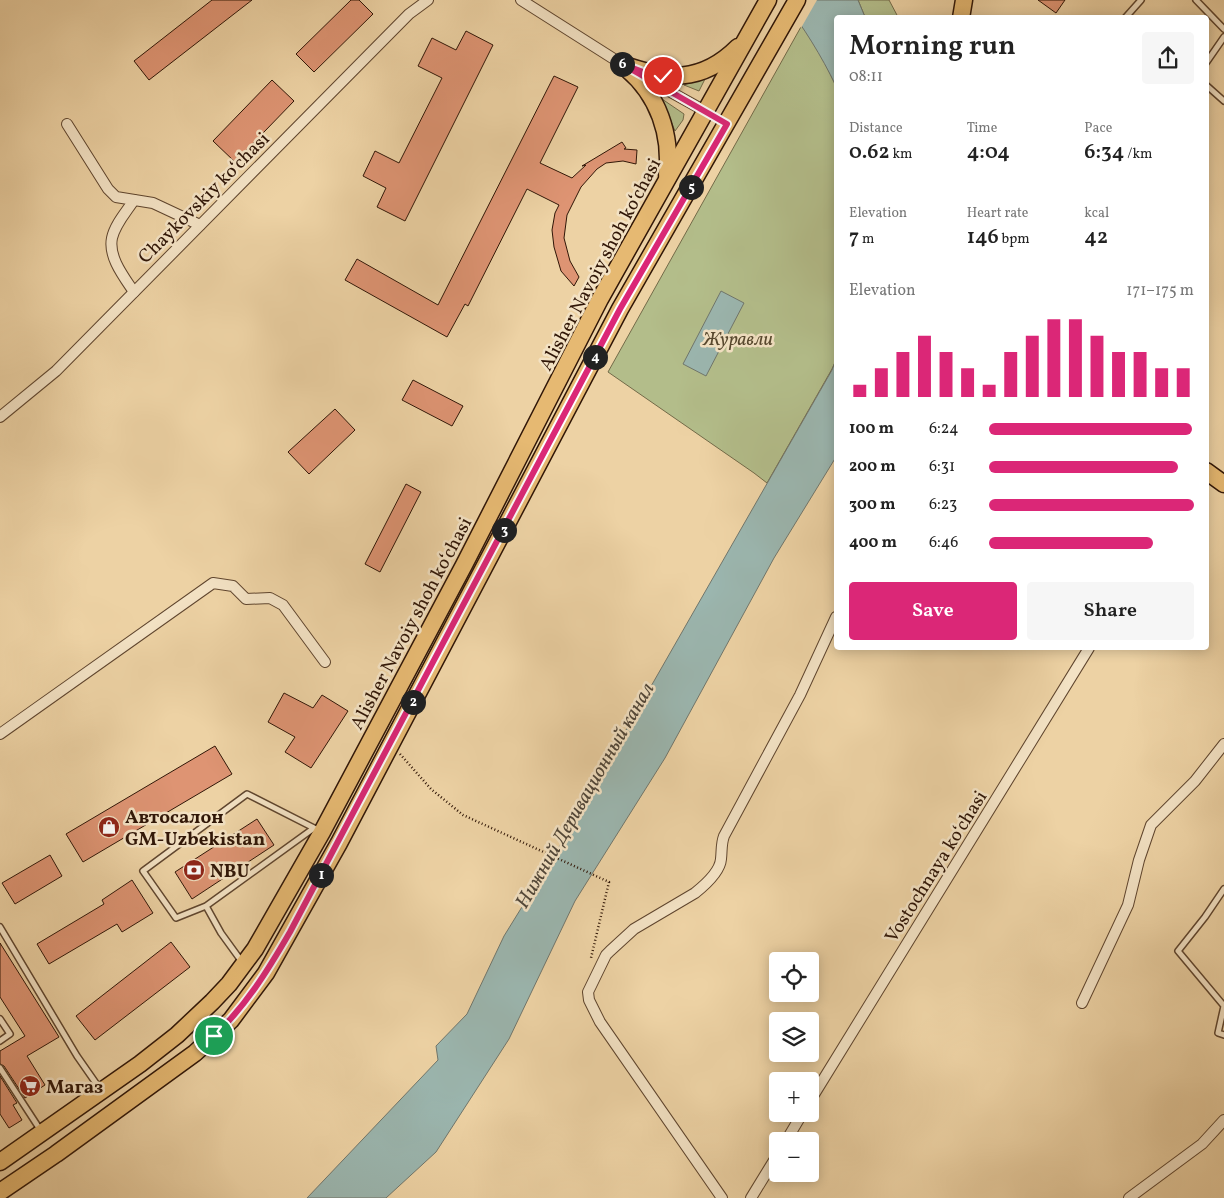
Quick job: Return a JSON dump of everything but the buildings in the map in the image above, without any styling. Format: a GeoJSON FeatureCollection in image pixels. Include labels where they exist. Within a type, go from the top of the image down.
{"type":"FeatureCollection","features":[{"type":"Feature","properties":{"kind":"main road","name":"Alisher Navoiy shoh koʻchasi"},"geometry":{"type":"LineString","coordinates":[[0,1162],[43,1134],[159,1050],[195,1019],[244,965],[265,932],[318,830],[464,565],[600,298],[768,0]]}},
{"type":"Feature","properties":{"kind":"main road","name":"Alisher Navoiy shoh koʻchasi"},"geometry":{"type":"LineString","coordinates":[[0,1192],[188,1058],[240,1010],[266,974],[391,744],[620,309],[797,0]]}},
{"type":"Feature","properties":{"kind":"main road"},"geometry":{"type":"LineString","coordinates":[[962,15],[964,0]]}},
{"type":"Feature","properties":{"kind":"main road"},"geometry":{"type":"LineString","coordinates":[[622,64],[643,72],[682,77],[695,74],[729,56],[747,36]]}},
{"type":"Feature","properties":{"kind":"main road"},"geometry":{"type":"LineString","coordinates":[[622,64],[644,85],[659,113],[668,155],[666,182]]}},
{"type":"Feature","properties":{"kind":"main road"},"geometry":{"type":"LineString","coordinates":[[705,111],[727,124]]}},
{"type":"Feature","properties":{"kind":"main road"},"geometry":{"type":"LineString","coordinates":[[1209,473],[1224,484]]}},
{"type":"Feature","properties":{"kind":"street","name":"Chaykovskiy ko‘chasi"},"geometry":{"type":"LineString","coordinates":[[0,416],[56,371],[409,14],[428,0]]}},
{"type":"Feature","properties":{"kind":"street"},"geometry":{"type":"LineString","coordinates":[[520,0],[622,64],[705,111]]}},
{"type":"Feature","properties":{"kind":"street"},"geometry":{"type":"LineString","coordinates":[[67,124],[108,189],[116,198],[153,203],[200,225]]}},
{"type":"Feature","properties":{"kind":"street"},"geometry":{"type":"LineString","coordinates":[[134,200],[118,224],[112,238],[113,253],[122,274],[134,292]]}},
{"type":"Feature","properties":{"kind":"street"},"geometry":{"type":"LineString","coordinates":[[0,734],[213,583],[233,586],[246,599],[270,598],[283,605],[325,662]]}},
{"type":"Feature","properties":{"kind":"street"},"geometry":{"type":"LineString","coordinates":[[722,1198],[600,1022],[589,1000],[588,992],[606,955],[610,951],[634,929],[695,893],[704,886],[718,869],[721,861],[724,836],[800,695],[834,620]]}},
{"type":"Feature","properties":{"kind":"street","name":"Vostochnaya ko‘chasi"},"geometry":{"type":"LineString","coordinates":[[819,1087],[1088,650]]}},
{"type":"Feature","properties":{"kind":"street"},"geometry":{"type":"LineString","coordinates":[[1082,1004],[1128,905],[1139,860],[1151,825],[1196,781],[1224,744]]}},
{"type":"Feature","properties":{"kind":"street"},"geometry":{"type":"LineString","coordinates":[[1129,1198],[1202,1144],[1224,1120]]}},
{"type":"Feature","properties":{"kind":"street"},"geometry":{"type":"LineString","coordinates":[[751,1198],[769,1169]]}},
{"type":"Feature","properties":{"kind":"lane"},"geometry":{"type":"LineString","coordinates":[[1128,15],[1141,0]]}},
{"type":"Feature","properties":{"kind":"lane"},"geometry":{"type":"LineString","coordinates":[[1196,0],[1224,29]]}},
{"type":"Feature","properties":{"kind":"lane"},"geometry":{"type":"LineString","coordinates":[[1209,59],[1224,37]]}},
{"type":"Feature","properties":{"kind":"lane"},"geometry":{"type":"LineString","coordinates":[[1209,87],[1224,101]]}},
{"type":"Feature","properties":{"kind":"lane"},"geometry":{"type":"LineString","coordinates":[[248,794],[318,830],[206,906],[176,918],[143,871],[248,794]]}},
{"type":"Feature","properties":{"kind":"lane"},"geometry":{"type":"LineString","coordinates":[[1224,889],[1178,951],[1224,1006],[1218,1033],[1224,1035]]}},
{"type":"Feature","properties":{"kind":"lane"},"geometry":{"type":"LineString","coordinates":[[206,906],[221,933],[244,965]]}},
{"type":"Feature","properties":{"kind":"lane"},"geometry":{"type":"LineString","coordinates":[[0,927],[77,1056],[102,1092]]}},
{"type":"Feature","properties":{"kind":"lane"},"geometry":{"type":"LineString","coordinates":[[0,1019],[10,1034],[0,1040]]}},
{"type":"Feature","properties":{"kind":"lane"},"geometry":{"type":"LineString","coordinates":[[0,1068],[43,1134]]}},
{"type":"Feature","properties":{"kind":"path"},"geometry":{"type":"LineString","coordinates":[[391,744],[431,789],[463,815],[609,882],[590,964]]}},
{"type":"Feature","properties":{"kind":"green space"},"geometry":{"type":"Polygon","coordinates":[[[858,0],[889,0],[897,15],[864,15],[858,0]]]}},
{"type":"Feature","properties":{"kind":"green space","name":"Журавли"},"geometry":{"type":"Polygon","coordinates":[[[802,25],[820,53],[834,82],[834,364],[832,369],[767,483],[608,372],[802,25]]]}},
{"type":"Feature","properties":{"kind":"green space"},"geometry":{"type":"Polygon","coordinates":[[[706,77],[699,91],[684,85],[706,77]]]}},
{"type":"Feature","properties":{"kind":"green space"},"geometry":{"type":"Polygon","coordinates":[[[662,99],[684,114],[683,120],[675,131],[662,99]]]}},
{"type":"Feature","properties":{"kind":"water"},"geometry":{"type":"Polygon","coordinates":[[[783,0],[858,0],[864,15],[834,15],[834,82],[812,42],[783,0]]]}},
{"type":"Feature","properties":{"kind":"water"},"geometry":{"type":"Polygon","coordinates":[[[721,291],[744,303],[706,376],[683,364],[721,291]]]}},
{"type":"Feature","properties":{"kind":"water"},"geometry":{"type":"Polygon","coordinates":[[[834,365],[834,460],[774,558],[665,758],[575,901],[509,1039],[436,1152],[386,1198],[307,1198],[438,1060],[436,1046],[467,1014],[504,936],[559,847],[834,365]]]}},
{"type":"Feature","properties":{"kind":"pier"},"geometry":{"type":"Polygon","coordinates":[[[781,0],[817,0],[801,28],[781,0]]]}},
{"type":"Feature","properties":{"kind":"place","name":"Автосалон GM-Uzbekistan"},"geometry":{"type":"Point","coordinates":[109,827]}},
{"type":"Feature","properties":{"kind":"place","name":"NBU"},"geometry":{"type":"Point","coordinates":[194,870]}},
{"type":"Feature","properties":{"kind":"place","name":"Магаз"},"geometry":{"type":"Point","coordinates":[30,1086]}},
{"type":"Feature","properties":{"kind":"route"},"geometry":{"type":"LineString","coordinates":[[214,1036],[240,1010],[273,963],[365,793],[620,309],[727,124],[622,64],[643,72],[663,76]]}},
{"type":"Feature","properties":{"kind":"water label","name":"Нижний Деривационный канал"},"geometry":{"type":"Point","coordinates":[584,795]}}]}
